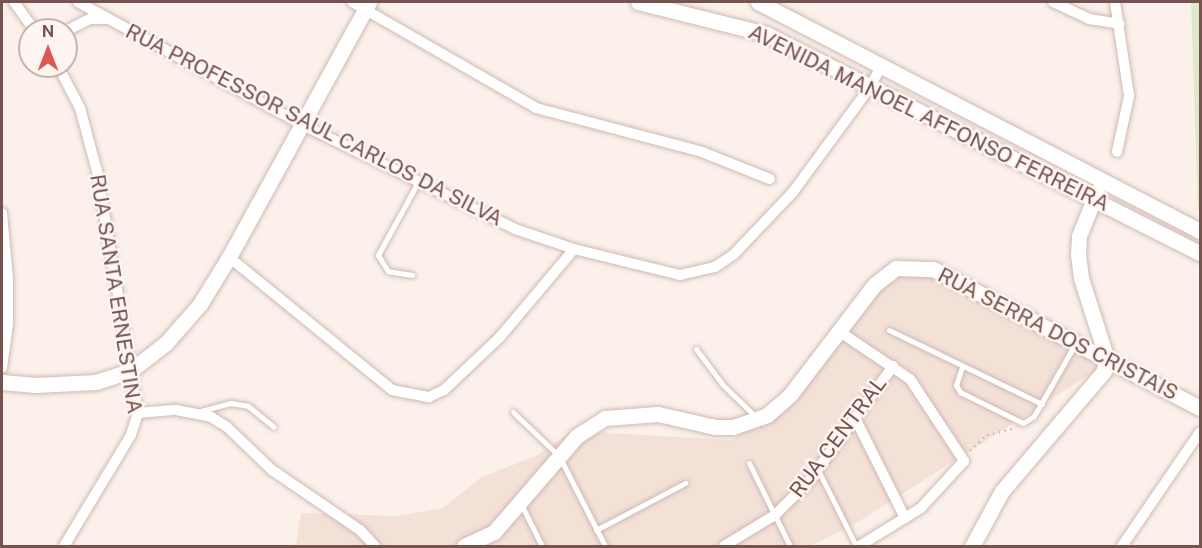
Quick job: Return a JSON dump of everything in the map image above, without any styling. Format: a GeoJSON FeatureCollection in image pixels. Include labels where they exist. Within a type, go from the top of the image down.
{"type":"FeatureCollection","features":[{"type":"Feature","properties":{"kind":"main road","name":"AVENIDA MANOEL AFFONSO FERREIRA"},"geometry":{"type":"LineString","coordinates":[[638,2],[766,34],[1200,253]]}},
{"type":"Feature","properties":{"kind":"main road","name":"AVENIDA MANOEL AFFONSO FERREIRA"},"geometry":{"type":"LineString","coordinates":[[758,2],[1196,228]]}},
{"type":"Feature","properties":{"kind":"main road"},"geometry":{"type":"LineString","coordinates":[[2,382],[67,385],[96,382],[130,370],[166,343],[193,312],[229,257],[303,124],[362,4]]}},
{"type":"Feature","properties":{"kind":"main road"},"geometry":{"type":"LineString","coordinates":[[972,546],[1002,491],[1101,377],[1106,356],[1080,278],[1078,255],[1079,236],[1093,198],[1103,180]]}},
{"type":"Feature","properties":{"kind":"main road","name":"RUA SERRA DOS CRISTAIS"},"geometry":{"type":"LineString","coordinates":[[759,420],[790,395],[874,285],[896,268],[913,266],[933,269],[1106,356],[1200,408]]}},
{"type":"Feature","properties":{"kind":"main road"},"geometry":{"type":"LineString","coordinates":[[474,545],[494,532],[521,504],[559,456],[593,423],[616,415],[658,414],[714,427],[759,420]]}},
{"type":"Feature","properties":{"kind":"street"},"geometry":{"type":"LineString","coordinates":[[14,2],[25,18]]}},
{"type":"Feature","properties":{"kind":"street","name":"RUA PROFESSOR SAUL CARLOS DA SILVA"},"geometry":{"type":"LineString","coordinates":[[78,2],[303,124],[515,229],[574,249],[662,274],[698,273],[715,267],[734,254],[793,192],[870,87],[882,64]]}},
{"type":"Feature","properties":{"kind":"street"},"geometry":{"type":"LineString","coordinates":[[1053,2],[1089,19],[1120,24]]}},
{"type":"Feature","properties":{"kind":"street"},"geometry":{"type":"LineString","coordinates":[[1115,2],[1129,96],[1118,152]]}},
{"type":"Feature","properties":{"kind":"street"},"geometry":{"type":"LineString","coordinates":[[362,4],[536,108],[702,152],[770,179]]}},
{"type":"Feature","properties":{"kind":"street"},"geometry":{"type":"LineString","coordinates":[[78,25],[90,19],[108,19]]}},
{"type":"Feature","properties":{"kind":"street","name":"RUA SANTA ERNESTINA"},"geometry":{"type":"LineString","coordinates":[[64,78],[80,108],[97,171],[138,413],[131,435],[64,546]]}},
{"type":"Feature","properties":{"kind":"street"},"geometry":{"type":"LineString","coordinates":[[2,213],[8,279],[8,322],[2,368]]}},
{"type":"Feature","properties":{"kind":"street"},"geometry":{"type":"LineString","coordinates":[[229,257],[392,390],[407,396],[429,397],[444,390],[500,337],[574,249]]}},
{"type":"Feature","properties":{"kind":"street"},"geometry":{"type":"LineString","coordinates":[[840,332],[910,379],[927,400],[964,461],[935,495],[905,519],[858,546]]}},
{"type":"Feature","properties":{"kind":"street","name":"RUA CENTRAL"},"geometry":{"type":"LineString","coordinates":[[727,546],[775,515],[818,470],[892,366]]}},
{"type":"Feature","properties":{"kind":"street"},"geometry":{"type":"LineString","coordinates":[[138,413],[197,412],[227,427],[272,470],[360,530],[375,546]]}},
{"type":"Feature","properties":{"kind":"street"},"geometry":{"type":"LineString","coordinates":[[855,418],[905,519]]}},
{"type":"Feature","properties":{"kind":"street"},"geometry":{"type":"LineString","coordinates":[[1122,546],[1200,432]]}},
{"type":"Feature","properties":{"kind":"lane"},"geometry":{"type":"LineString","coordinates":[[412,275],[388,271],[378,255],[380,245],[418,182]]}},
{"type":"Feature","properties":{"kind":"lane"},"geometry":{"type":"LineString","coordinates":[[889,330],[1042,404]]}},
{"type":"Feature","properties":{"kind":"lane"},"geometry":{"type":"LineString","coordinates":[[962,367],[956,385],[960,392],[1010,419],[1028,421],[1042,404],[1076,341]]}},
{"type":"Feature","properties":{"kind":"lane"},"geometry":{"type":"LineString","coordinates":[[696,349],[723,385],[759,420]]}},
{"type":"Feature","properties":{"kind":"lane"},"geometry":{"type":"LineString","coordinates":[[197,412],[230,403],[248,406],[274,427]]}},
{"type":"Feature","properties":{"kind":"lane"},"geometry":{"type":"LineString","coordinates":[[513,412],[559,456],[605,546]]}},
{"type":"Feature","properties":{"kind":"lane"},"geometry":{"type":"LineString","coordinates":[[748,463],[790,546]]}},
{"type":"Feature","properties":{"kind":"lane"},"geometry":{"type":"LineString","coordinates":[[818,470],[858,546]]}},
{"type":"Feature","properties":{"kind":"lane"},"geometry":{"type":"LineString","coordinates":[[596,530],[685,483]]}},
{"type":"Feature","properties":{"kind":"lane"},"geometry":{"type":"LineString","coordinates":[[521,504],[542,546]]}},
{"type":"Feature","properties":{"kind":"path"},"geometry":{"type":"LineString","coordinates":[[964,461],[976,443],[987,435],[1020,428]]}},
{"type":"Feature","properties":{"kind":"shaded area"},"geometry":{"type":"Polygon","coordinates":[[[909,261],[1111,361],[855,524],[810,546],[291,546],[296,543],[301,513],[398,516],[443,508],[480,478],[538,455],[572,431],[732,440],[758,424],[909,261]]]}},
{"type":"Feature","properties":{"kind":"green space"},"geometry":{"type":"Polygon","coordinates":[[[1191,2],[1200,2],[1200,212],[1198,211],[1191,2]]]}}]}
